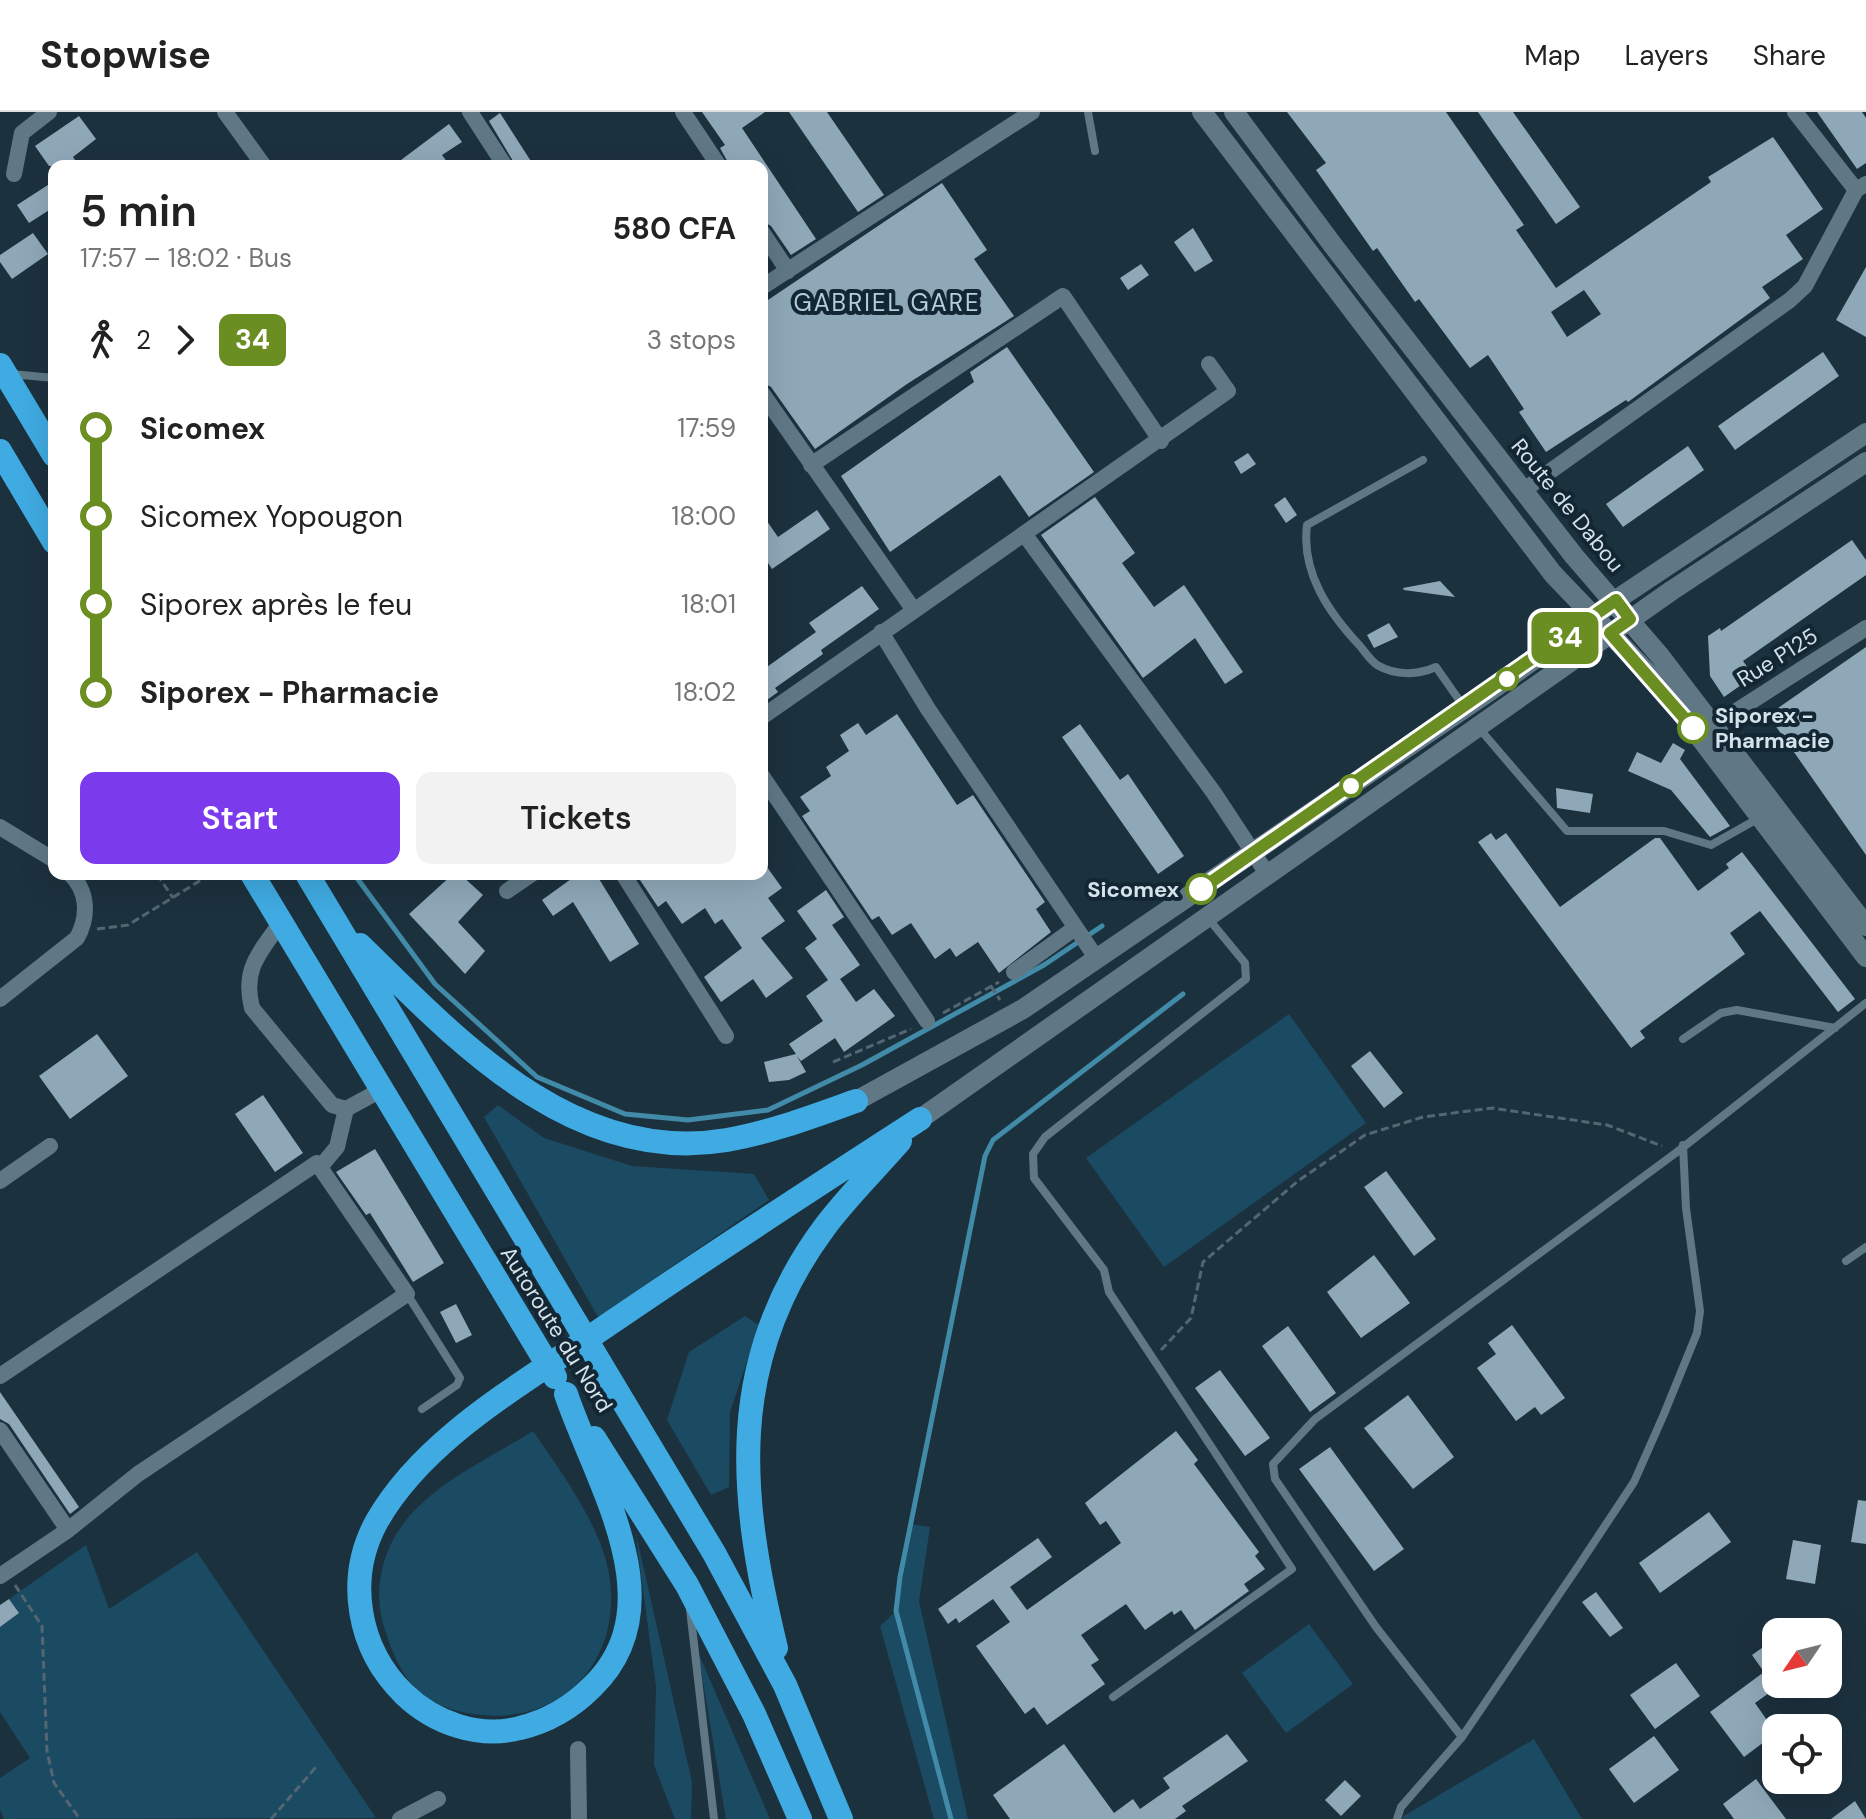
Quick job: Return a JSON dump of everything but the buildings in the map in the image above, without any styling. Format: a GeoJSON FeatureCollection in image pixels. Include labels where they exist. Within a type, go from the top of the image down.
{"type":"FeatureCollection","features":[{"type":"Feature","properties":{"kind":"highway"},"geometry":{"type":"LineString","coordinates":[[2,369],[48,445]]}},
{"type":"Feature","properties":{"kind":"highway"},"geometry":{"type":"LineString","coordinates":[[0,451],[48,532]]}},
{"type":"Feature","properties":{"kind":"highway","name":"Autoroute du Nord"},"geometry":{"type":"LineString","coordinates":[[256,880],[566,1394],[687,1585],[754,1714],[800,1819]]}},
{"type":"Feature","properties":{"kind":"highway","name":"Autoroute du Nord"},"geometry":{"type":"LineString","coordinates":[[311,880],[714,1553],[785,1685],[841,1819]]}},
{"type":"Feature","properties":{"kind":"highway"},"geometry":{"type":"LineString","coordinates":[[335,921],[484,1062],[536,1098],[584,1122],[635,1137],[685,1142],[725,1140],[773,1129],[856,1101]]}},
{"type":"Feature","properties":{"kind":"highway"},"geometry":{"type":"LineString","coordinates":[[566,1394],[619,1531],[630,1583],[629,1615],[623,1641],[612,1663],[578,1700],[546,1720],[497,1731],[457,1726],[417,1706],[402,1692],[380,1665],[364,1631],[359,1586],[363,1555],[384,1511],[422,1465],[490,1406],[920,1119]]}},
{"type":"Feature","properties":{"kind":"highway"},"geometry":{"type":"LineString","coordinates":[[785,1685],[759,1578],[748,1488],[748,1421],[758,1359],[788,1285],[824,1228],[920,1119]]}},
{"type":"Feature","properties":{"kind":"main road"},"geometry":{"type":"LineString","coordinates":[[1202,112],[1553,574],[1664,690],[1866,957]]}},
{"type":"Feature","properties":{"kind":"main road","name":"Route de Dabou"},"geometry":{"type":"LineString","coordinates":[[1234,112],[1574,556],[1616,600],[1866,926]]}},
{"type":"Feature","properties":{"kind":"main road"},"geometry":{"type":"LineString","coordinates":[[856,1101],[967,1042],[1094,954],[1253,853],[1616,600],[1866,433]]}},
{"type":"Feature","properties":{"kind":"main road"},"geometry":{"type":"LineString","coordinates":[[920,1119],[1630,619],[1866,462]]}},
{"type":"Feature","properties":{"kind":"street"},"geometry":{"type":"LineString","coordinates":[[14,174],[22,133],[49,112]]}},
{"type":"Feature","properties":{"kind":"street"},"geometry":{"type":"LineString","coordinates":[[225,112],[260,160]]}},
{"type":"Feature","properties":{"kind":"street"},"geometry":{"type":"LineString","coordinates":[[470,112],[501,160]]}},
{"type":"Feature","properties":{"kind":"street"},"geometry":{"type":"LineString","coordinates":[[683,112],[715,160]]}},
{"type":"Feature","properties":{"kind":"street"},"geometry":{"type":"LineString","coordinates":[[768,283],[1032,112]]}},
{"type":"Feature","properties":{"kind":"street"},"geometry":{"type":"LineString","coordinates":[[1524,490],[1790,300],[1805,286],[1861,187],[1795,112]]}},
{"type":"Feature","properties":{"kind":"street"},"geometry":{"type":"LineString","coordinates":[[768,241],[788,271]]}},
{"type":"Feature","properties":{"kind":"street"},"geometry":{"type":"LineString","coordinates":[[811,465],[1063,296],[1161,441]]}},
{"type":"Feature","properties":{"kind":"street"},"geometry":{"type":"LineString","coordinates":[[768,709],[1161,441],[1228,391],[1209,364]]}},
{"type":"Feature","properties":{"kind":"street"},"geometry":{"type":"LineString","coordinates":[[768,402],[913,609]]}},
{"type":"Feature","properties":{"kind":"street"},"geometry":{"type":"LineString","coordinates":[[1025,535],[1214,793],[1268,875]]}},
{"type":"Feature","properties":{"kind":"street","name":"Rue P125"},"geometry":{"type":"LineString","coordinates":[[1713,726],[1866,628]]}},
{"type":"Feature","properties":{"kind":"street"},"geometry":{"type":"LineString","coordinates":[[881,632],[1094,954]]}},
{"type":"Feature","properties":{"kind":"street"},"geometry":{"type":"LineString","coordinates":[[768,785],[927,1021]]}},
{"type":"Feature","properties":{"kind":"street"},"geometry":{"type":"LineString","coordinates":[[0,827],[48,856]]}},
{"type":"Feature","properties":{"kind":"street"},"geometry":{"type":"LineString","coordinates":[[0,999],[70,946],[82,929],[85,901],[74,880]]}},
{"type":"Feature","properties":{"kind":"street"},"geometry":{"type":"LineString","coordinates":[[507,891],[523,880]]}},
{"type":"Feature","properties":{"kind":"street"},"geometry":{"type":"LineString","coordinates":[[627,880],[726,1036]]}},
{"type":"Feature","properties":{"kind":"street"},"geometry":{"type":"LineString","coordinates":[[281,922],[249,969],[248,992],[252,1008],[332,1105],[346,1109],[381,1090]]}},
{"type":"Feature","properties":{"kind":"street"},"geometry":{"type":"LineString","coordinates":[[1014,972],[1076,930]]}},
{"type":"Feature","properties":{"kind":"street"},"geometry":{"type":"LineString","coordinates":[[322,1165],[337,1147],[346,1109]]}},
{"type":"Feature","properties":{"kind":"street"},"geometry":{"type":"LineString","coordinates":[[0,1181],[50,1146]]}},
{"type":"Feature","properties":{"kind":"street"},"geometry":{"type":"LineString","coordinates":[[0,1376],[184,1255],[311,1165],[322,1165]]}},
{"type":"Feature","properties":{"kind":"street"},"geometry":{"type":"LineString","coordinates":[[3,1574],[68,1530],[138,1474],[407,1294],[322,1165]]}},
{"type":"Feature","properties":{"kind":"street"},"geometry":{"type":"LineString","coordinates":[[0,1430],[68,1530]]}},
{"type":"Feature","properties":{"kind":"street"},"geometry":{"type":"LineString","coordinates":[[578,1749],[579,1819]]}},
{"type":"Feature","properties":{"kind":"street"},"geometry":{"type":"LineString","coordinates":[[400,1819],[438,1799]]}},
{"type":"Feature","properties":{"kind":"lane"},"geometry":{"type":"LineString","coordinates":[[1088,112],[1095,151]]}},
{"type":"Feature","properties":{"kind":"lane"},"geometry":{"type":"LineString","coordinates":[[2,369],[48,377]]}},
{"type":"Feature","properties":{"kind":"lane"},"geometry":{"type":"LineString","coordinates":[[1423,460],[1307,525],[1305,542],[1316,585],[1329,613],[1377,665],[1416,676],[1436,667],[1465,707]]}},
{"type":"Feature","properties":{"kind":"lane"},"geometry":{"type":"LineString","coordinates":[[1478,727],[1567,831],[1664,831],[1711,845],[1762,816]]}},
{"type":"Feature","properties":{"kind":"lane"},"geometry":{"type":"LineString","coordinates":[[1113,1697],[1292,1569],[1109,1292],[1104,1270],[1034,1178],[1033,1154],[1045,1137],[1246,979],[1245,963],[1206,917]]}},
{"type":"Feature","properties":{"kind":"lane"},"geometry":{"type":"LineString","coordinates":[[1462,1737],[1376,1627],[1275,1479],[1273,1464],[1315,1419],[1680,1148],[1866,1003]]}},
{"type":"Feature","properties":{"kind":"lane"},"geometry":{"type":"LineString","coordinates":[[1683,1039],[1721,1013],[1737,1010],[1835,1028]]}},
{"type":"Feature","properties":{"kind":"lane"},"geometry":{"type":"LineString","coordinates":[[1397,1819],[1401,1807],[1462,1737],[1634,1482],[1697,1333],[1700,1311],[1680,1148]]}},
{"type":"Feature","properties":{"kind":"lane"},"geometry":{"type":"LineString","coordinates":[[1846,1261],[1866,1247]]}},
{"type":"Feature","properties":{"kind":"lane"},"geometry":{"type":"LineString","coordinates":[[407,1294],[460,1378],[457,1385],[422,1409]]}},
{"type":"Feature","properties":{"kind":"lane"},"geometry":{"type":"LineString","coordinates":[[687,1585],[714,1819]]}},
{"type":"Feature","properties":{"kind":"path"},"geometry":{"type":"LineString","coordinates":[[161,880],[173,898]]}},
{"type":"Feature","properties":{"kind":"path"},"geometry":{"type":"LineString","coordinates":[[82,929],[128,925],[201,880]]}},
{"type":"Feature","properties":{"kind":"path"},"geometry":{"type":"LineString","coordinates":[[833,1062],[927,1021],[1014,972]]}},
{"type":"Feature","properties":{"kind":"path"},"geometry":{"type":"LineString","coordinates":[[991,986],[1002,1002]]}},
{"type":"Feature","properties":{"kind":"path"},"geometry":{"type":"LineString","coordinates":[[1154,1357],[1191,1318],[1203,1262],[1298,1181],[1365,1135],[1423,1117],[1492,1108],[1607,1125],[1680,1148]]}},
{"type":"Feature","properties":{"kind":"path"},"geometry":{"type":"LineString","coordinates":[[3,1574],[42,1626],[47,1751],[54,1783],[80,1819]]}},
{"type":"Feature","properties":{"kind":"path"},"geometry":{"type":"LineString","coordinates":[[271,1819],[316,1767]]}},
{"type":"Feature","properties":{"kind":"shaded area"},"geometry":{"type":"Polygon","coordinates":[[[1289,1014],[1366,1123],[1164,1267],[1086,1158],[1289,1014]]]}},
{"type":"Feature","properties":{"kind":"shaded area"},"geometry":{"type":"Polygon","coordinates":[[[498,1105],[544,1138],[632,1166],[754,1174],[769,1200],[598,1317],[484,1117],[498,1105]]]}},
{"type":"Feature","properties":{"kind":"shaded area"},"geometry":{"type":"Polygon","coordinates":[[[745,1316],[759,1325],[730,1412],[729,1487],[711,1495],[667,1420],[689,1352],[745,1316]]]}},
{"type":"Feature","properties":{"kind":"shaded area"},"geometry":{"type":"Polygon","coordinates":[[[533,1431],[589,1518],[605,1556],[611,1604],[607,1632],[597,1657],[582,1679],[563,1696],[539,1708],[512,1715],[466,1713],[433,1702],[420,1693],[403,1671],[381,1617],[379,1590],[384,1563],[401,1527],[428,1498],[462,1473],[533,1431]]]}},
{"type":"Feature","properties":{"kind":"shaded area"},"geometry":{"type":"Polygon","coordinates":[[[910,1524],[930,1527],[919,1601],[968,1819],[934,1819],[880,1626],[896,1611],[910,1524]]]}},
{"type":"Feature","properties":{"kind":"shaded area"},"geometry":{"type":"Polygon","coordinates":[[[635,1530],[692,1782],[691,1819],[675,1819],[654,1765],[656,1687],[635,1530]]]}},
{"type":"Feature","properties":{"kind":"shaded area"},"geometry":{"type":"Polygon","coordinates":[[[86,1545],[109,1609],[197,1552],[376,1818],[4,1819],[0,1810],[0,1778],[30,1758],[0,1712],[0,1627],[19,1613],[9,1599],[86,1545]]]}},
{"type":"Feature","properties":{"kind":"shaded area"},"geometry":{"type":"Polygon","coordinates":[[[1309,1624],[1353,1684],[1286,1733],[1242,1673],[1309,1624]]]}},
{"type":"Feature","properties":{"kind":"shaded area"},"geometry":{"type":"Polygon","coordinates":[[[698,1652],[770,1819],[726,1819],[698,1652]]]}},
{"type":"Feature","properties":{"kind":"shaded area"},"geometry":{"type":"Polygon","coordinates":[[[1534,1739],[1582,1819],[1402,1817],[1534,1739]]]}},
{"type":"Feature","properties":{"kind":"waterway"},"geometry":{"type":"LineString","coordinates":[[358,880],[435,984],[537,1077],[625,1114],[688,1120],[768,1110],[862,1065],[1044,965],[1102,926]]}},
{"type":"Feature","properties":{"kind":"waterway"},"geometry":{"type":"LineString","coordinates":[[951,1819],[896,1611],[900,1577],[985,1156],[993,1140],[1183,994]]}},
{"type":"Feature","properties":{"kind":"bus line","name":"34"},"geometry":{"type":"LineString","coordinates":[[1201,889],[1500,684],[1616,600],[1630,619],[1610,633],[1664,690],[1693,728]]}},
{"type":"Feature","properties":{"kind":"place","name":"Siporex - Pharmacie"},"geometry":{"type":"Point","coordinates":[1693,728]}},
{"type":"Feature","properties":{"kind":"place","name":"Sicomex"},"geometry":{"type":"Point","coordinates":[1201,889]}},
{"type":"Feature","properties":{"kind":"district","name":"GABRIEL GARE"},"geometry":{"type":"Point","coordinates":[887,303]}}]}
